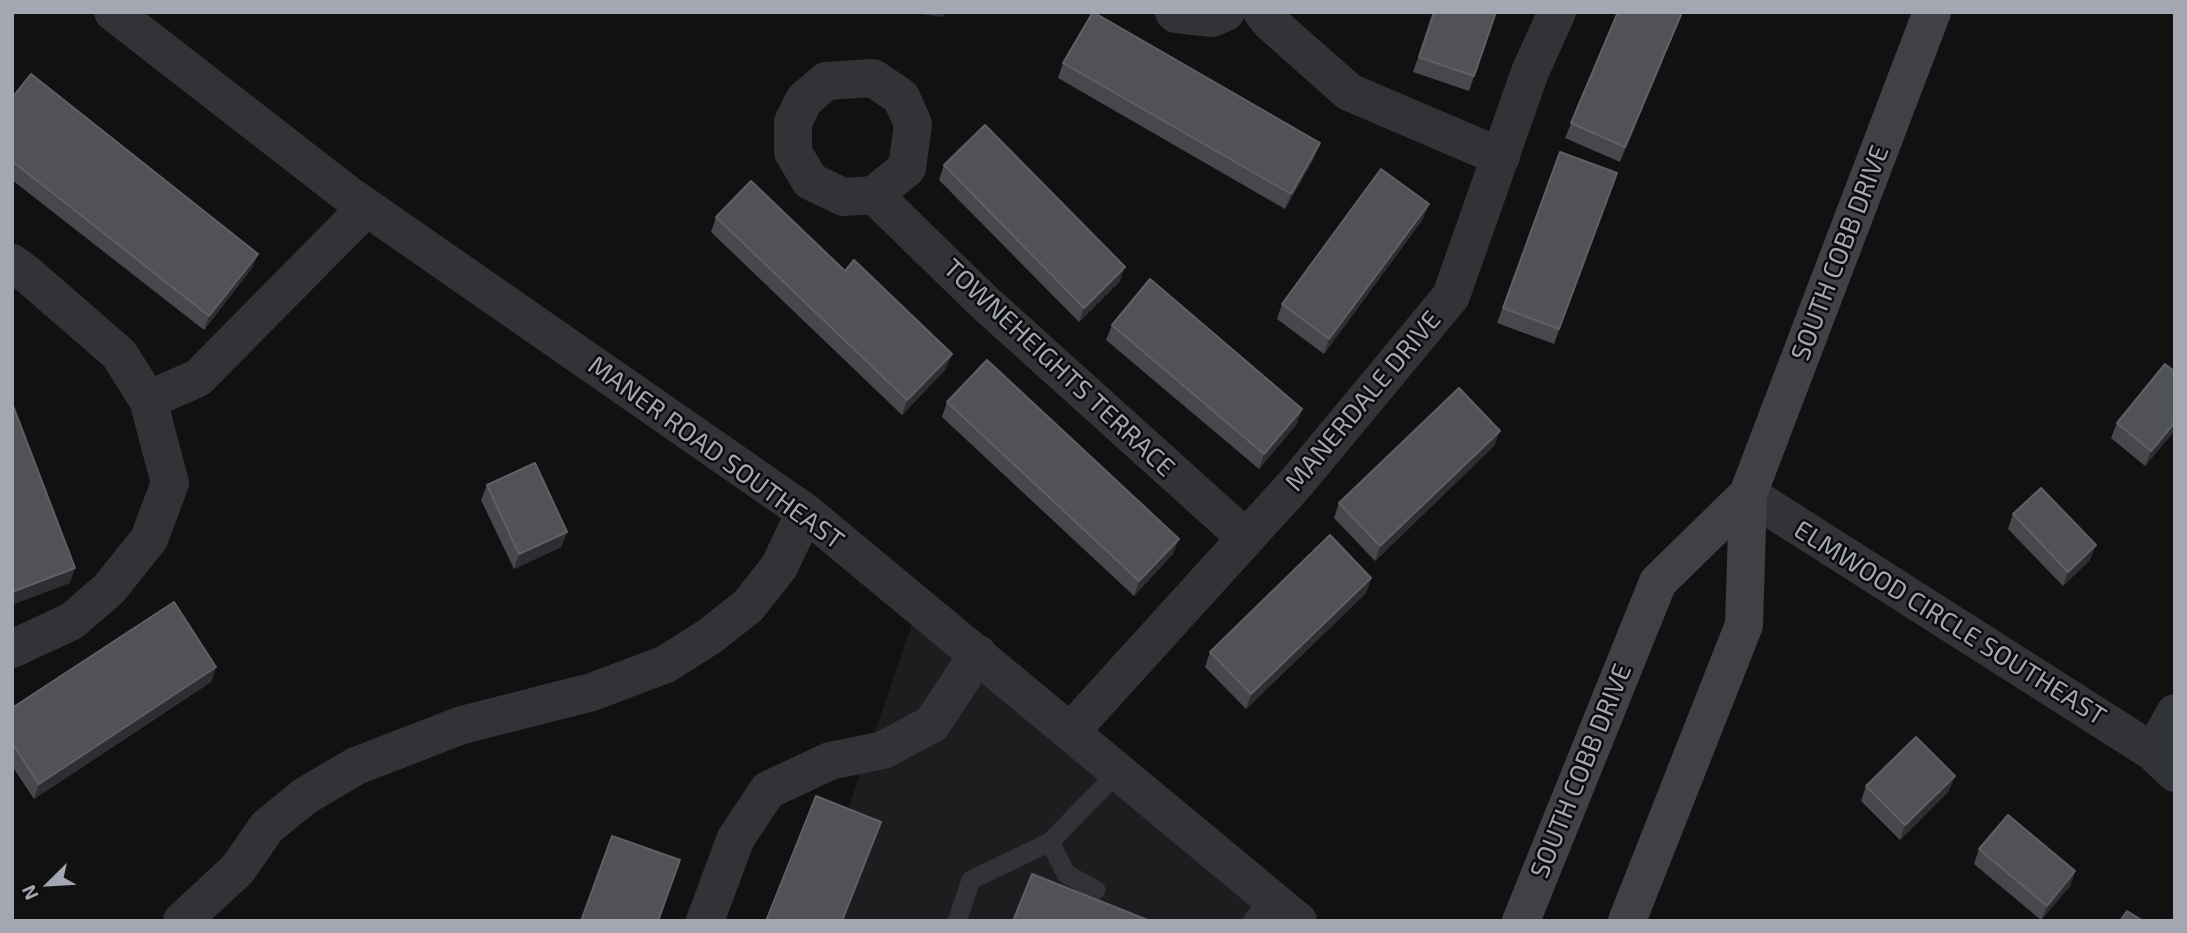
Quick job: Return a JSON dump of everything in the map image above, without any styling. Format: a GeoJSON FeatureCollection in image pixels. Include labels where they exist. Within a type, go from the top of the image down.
{"type":"FeatureCollection","features":[{"type":"Feature","properties":{"kind":"main road","name":"SOUTH COBB DRIVE"},"geometry":{"type":"LineString","coordinates":[[1627,921],[1744,625],[1748,494],[1932,12]]}},
{"type":"Feature","properties":{"kind":"main road","name":"SOUTH COBB DRIVE"},"geometry":{"type":"LineString","coordinates":[[1520,919],[1658,582],[1748,494]]}},
{"type":"Feature","properties":{"kind":"street","name":"MANER ROAD SOUTHEAST"},"geometry":{"type":"LineString","coordinates":[[113,12],[366,208],[806,512],[1119,771],[1273,913]]}},
{"type":"Feature","properties":{"kind":"street"},"geometry":{"type":"LineString","coordinates":[[1174,12],[1212,18],[1226,12]]}},
{"type":"Feature","properties":{"kind":"street"},"geometry":{"type":"LineString","coordinates":[[1262,12],[1349,92],[1501,157]]}},
{"type":"Feature","properties":{"kind":"street","name":"MANERDALE DRIVE"},"geometry":{"type":"LineString","coordinates":[[1071,731],[1296,483],[1451,296],[1531,72],[1557,12]]}},
{"type":"Feature","properties":{"kind":"street","name":"TOWNEHEIGHTS TERRACE"},"geometry":{"type":"LineString","coordinates":[[874,195],[984,302],[1247,538]]}},
{"type":"Feature","properties":{"kind":"street"},"geometry":{"type":"LineString","coordinates":[[148,400],[198,378],[366,208]]}},
{"type":"Feature","properties":{"kind":"street"},"geometry":{"type":"LineString","coordinates":[[12,263],[119,354],[148,400],[170,482],[149,539],[109,589],[72,621],[12,649]]}},
{"type":"Feature","properties":{"kind":"street","name":"ELMWOOD CIRCLE SOUTHEAST"},"geometry":{"type":"LineString","coordinates":[[1748,494],[2164,762],[2175,713]]}},
{"type":"Feature","properties":{"kind":"street"},"geometry":{"type":"LineString","coordinates":[[182,921],[237,869],[267,827],[304,796],[356,766],[462,725],[592,692],[666,664],[710,636],[748,606],[779,567],[806,512]]}},
{"type":"Feature","properties":{"kind":"street"},"geometry":{"type":"LineString","coordinates":[[705,921],[736,838],[768,790],[830,761],[884,750],[932,724],[978,654]]}},
{"type":"Feature","properties":{"kind":"lane"},"geometry":{"type":"LineString","coordinates":[[957,921],[971,880],[1050,842],[1119,771]]}},
{"type":"Feature","properties":{"kind":"lane"},"geometry":{"type":"LineString","coordinates":[[1050,842],[1066,874],[1096,890]]}},
{"type":"Feature","properties":{"kind":"shaded area"},"geometry":{"type":"Polygon","coordinates":[[[923,593],[1297,921],[809,921],[923,593]]]}},
{"type":"Feature","properties":{"kind":"building"},"geometry":{"type":"Polygon","coordinates":[[[1093,12],[1320,143],[1291,194],[1063,63],[1093,12]]]}},
{"type":"Feature","properties":{"kind":"building"},"geometry":{"type":"Polygon","coordinates":[[[1434,12],[1496,12],[1474,76],[1419,57],[1434,12]]]}},
{"type":"Feature","properties":{"kind":"building"},"geometry":{"type":"Polygon","coordinates":[[[1618,12],[1682,12],[1625,147],[1571,123],[1618,12]]]}},
{"type":"Feature","properties":{"kind":"building"},"geometry":{"type":"Polygon","coordinates":[[[31,74],[258,254],[209,316],[12,161],[12,98],[31,74]]]}},
{"type":"Feature","properties":{"kind":"building"},"geometry":{"type":"Polygon","coordinates":[[[985,125],[1125,267],[1084,308],[944,165],[985,125]]]}},
{"type":"Feature","properties":{"kind":"building"},"geometry":{"type":"Polygon","coordinates":[[[1560,152],[1617,173],[1559,329],[1503,308],[1560,152]]]}},
{"type":"Feature","properties":{"kind":"building"},"geometry":{"type":"Polygon","coordinates":[[[1381,169],[1429,204],[1329,339],[1282,304],[1381,169]]]}},
{"type":"Feature","properties":{"kind":"building"},"geometry":{"type":"Polygon","coordinates":[[[751,181],[845,271],[854,260],[952,354],[907,400],[716,217],[751,181]]]}},
{"type":"Feature","properties":{"kind":"building"},"geometry":{"type":"Polygon","coordinates":[[[1150,279],[1302,409],[1264,454],[1112,325],[1150,279]]]}},
{"type":"Feature","properties":{"kind":"building"},"geometry":{"type":"Polygon","coordinates":[[[987,360],[1179,539],[1139,581],[947,402],[987,360]]]}},
{"type":"Feature","properties":{"kind":"building"},"geometry":{"type":"Polygon","coordinates":[[[2165,364],[2175,372],[2175,422],[2151,451],[2117,423],[2165,364]]]}},
{"type":"Feature","properties":{"kind":"building"},"geometry":{"type":"Polygon","coordinates":[[[1459,388],[1500,431],[1380,546],[1339,503],[1459,388]]]}},
{"type":"Feature","properties":{"kind":"building"},"geometry":{"type":"Polygon","coordinates":[[[12,403],[75,568],[12,592],[12,403]]]}},
{"type":"Feature","properties":{"kind":"building"},"geometry":{"type":"Polygon","coordinates":[[[535,463],[567,532],[519,554],[487,485],[535,463]]]}},
{"type":"Feature","properties":{"kind":"building"},"geometry":{"type":"Polygon","coordinates":[[[2041,488],[2096,545],[2068,572],[2013,514],[2041,488]]]}},
{"type":"Feature","properties":{"kind":"building"},"geometry":{"type":"Polygon","coordinates":[[[1330,535],[1371,578],[1251,694],[1210,652],[1330,535]]]}},
{"type":"Feature","properties":{"kind":"building"},"geometry":{"type":"Polygon","coordinates":[[[174,602],[216,667],[39,784],[12,743],[12,708],[174,602]]]}},
{"type":"Feature","properties":{"kind":"building"},"geometry":{"type":"Polygon","coordinates":[[[1916,737],[1955,776],[1905,825],[1866,786],[1916,737]]]}},
{"type":"Feature","properties":{"kind":"building"},"geometry":{"type":"Polygon","coordinates":[[[816,796],[881,822],[842,921],[766,921],[816,796]]]}},
{"type":"Feature","properties":{"kind":"building"},"geometry":{"type":"Polygon","coordinates":[[[2008,815],[2075,871],[2047,906],[1979,849],[2008,815]]]}},
{"type":"Feature","properties":{"kind":"building"},"geometry":{"type":"Polygon","coordinates":[[[612,836],[680,860],[658,921],[581,921],[612,836]]]}},
{"type":"Feature","properties":{"kind":"building"},"geometry":{"type":"Polygon","coordinates":[[[1032,874],[1150,921],[1013,921],[1032,874]]]}},
{"type":"Feature","properties":{"kind":"building"},"geometry":{"type":"Polygon","coordinates":[[[2127,911],[2143,921],[2120,921],[2127,911]]]}}]}
